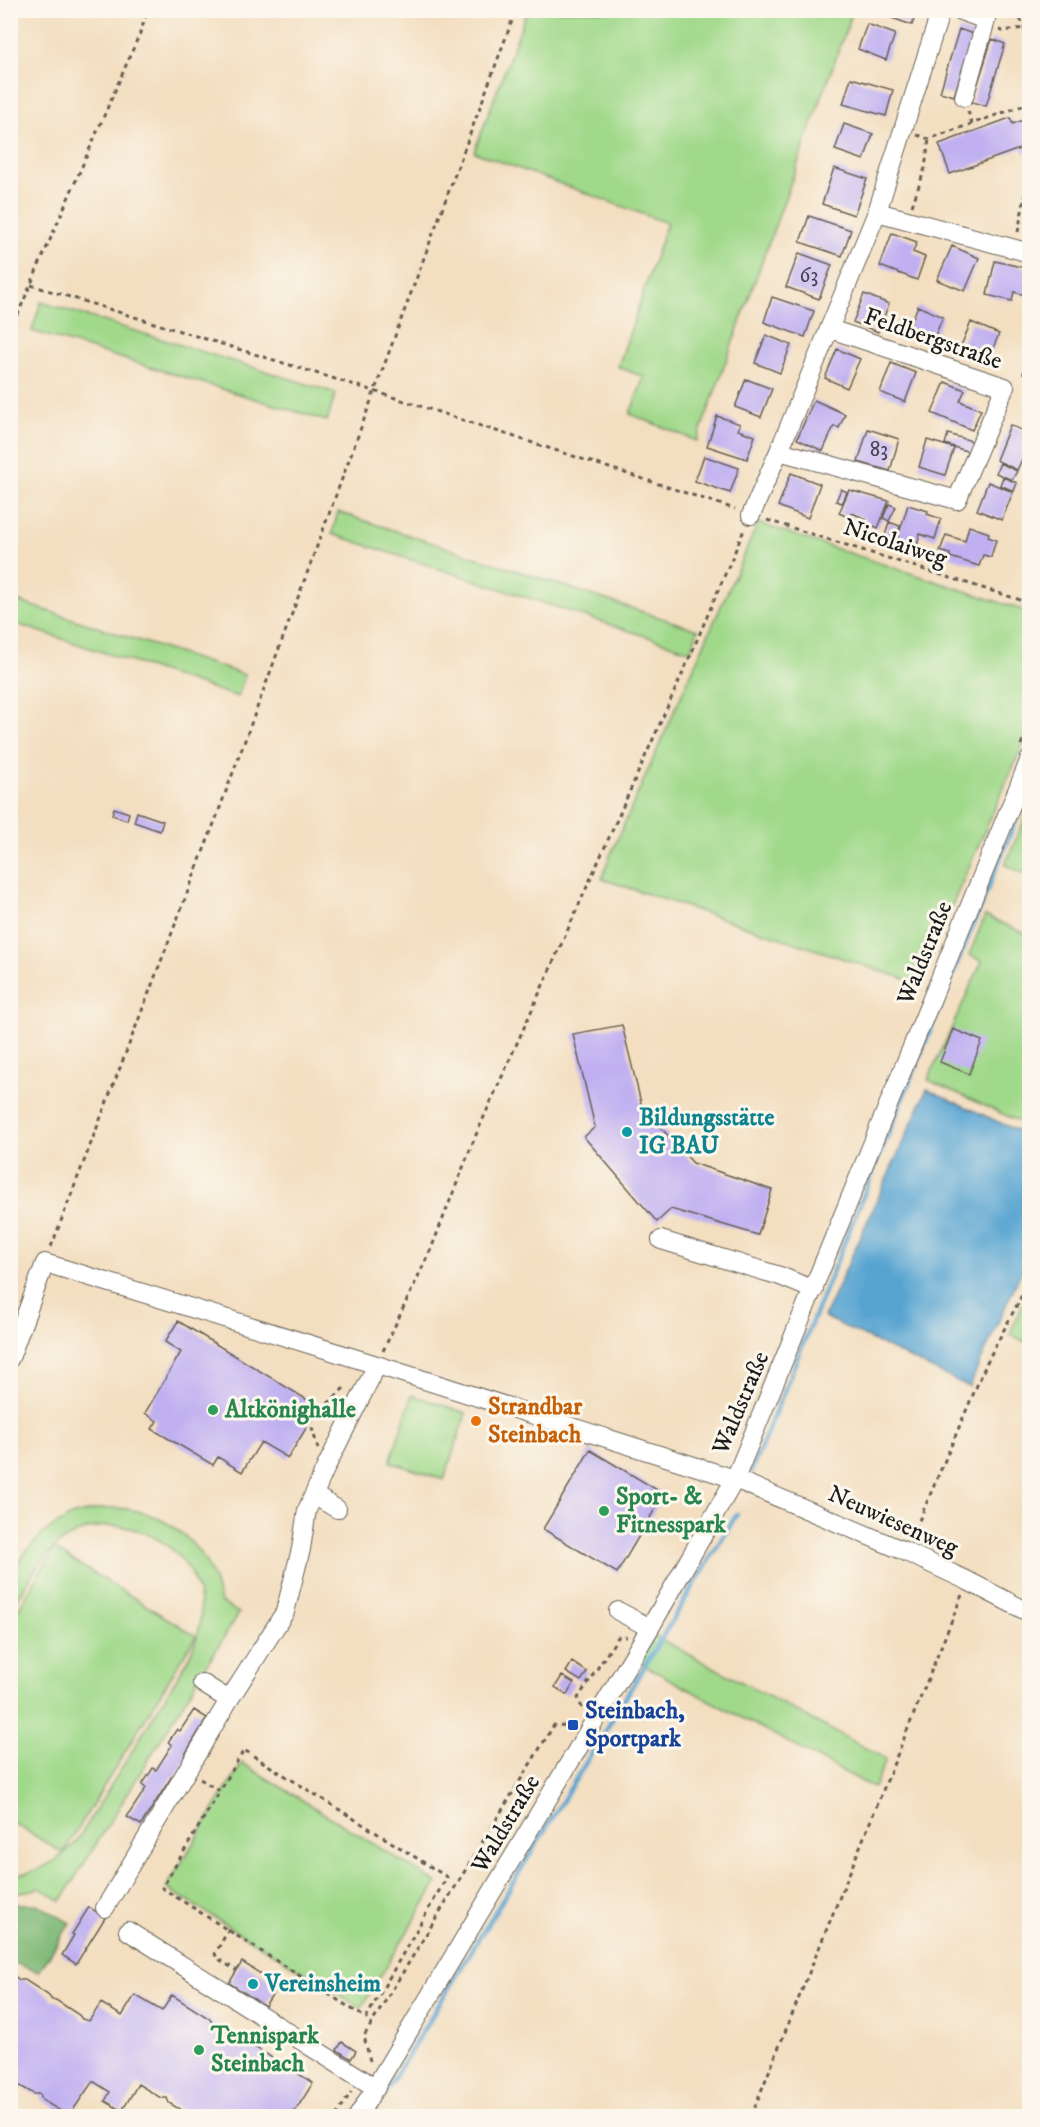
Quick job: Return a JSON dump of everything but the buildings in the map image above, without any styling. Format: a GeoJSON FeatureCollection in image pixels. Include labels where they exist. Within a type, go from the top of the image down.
{"type":"FeatureCollection","features":[{"type":"Feature","properties":{"kind":"street","name":"Feldbergstraße"},"geometry":{"type":"LineString","coordinates":[[751,514],[877,212],[941,10]]}},
{"type":"Feature","properties":{"kind":"street"},"geometry":{"type":"LineString","coordinates":[[958,10],[986,20],[964,98]]}},
{"type":"Feature","properties":{"kind":"street"},"geometry":{"type":"LineString","coordinates":[[877,212],[1022,250]]}},
{"type":"Feature","properties":{"kind":"street","name":"Feldbergstraße"},"geometry":{"type":"LineString","coordinates":[[779,451],[957,500],[1005,387],[830,329]]}},
{"type":"Feature","properties":{"kind":"street","name":"Waldstraße"},"geometry":{"type":"LineString","coordinates":[[358,2116],[650,1628],[735,1479],[1029,759]]}},
{"type":"Feature","properties":{"kind":"street"},"geometry":{"type":"LineString","coordinates":[[661,1240],[780,1276],[814,1290]]}},
{"type":"Feature","properties":{"kind":"street"},"geometry":{"type":"LineString","coordinates":[[10,1358],[45,1263]]}},
{"type":"Feature","properties":{"kind":"street","name":"Neuwiesenweg"},"geometry":{"type":"LineString","coordinates":[[45,1263],[377,1365],[735,1479],[904,1551],[1029,1613]]}},
{"type":"Feature","properties":{"kind":"street"},"geometry":{"type":"LineString","coordinates":[[105,1908],[229,1700],[285,1612],[302,1549],[307,1510],[377,1365]]}},
{"type":"Feature","properties":{"kind":"street"},"geometry":{"type":"LineString","coordinates":[[314,1495],[337,1509]]}},
{"type":"Feature","properties":{"kind":"street"},"geometry":{"type":"LineString","coordinates":[[618,1611],[650,1628]]}},
{"type":"Feature","properties":{"kind":"street"},"geometry":{"type":"LineString","coordinates":[[202,1683],[229,1700]]}},
{"type":"Feature","properties":{"kind":"street"},"geometry":{"type":"LineString","coordinates":[[128,1931],[377,2087]]}},
{"type":"Feature","properties":{"kind":"path"},"geometry":{"type":"LineString","coordinates":[[10,332],[148,10]]}},
{"type":"Feature","properties":{"kind":"path"},"geometry":{"type":"LineString","coordinates":[[45,1263],[219,810],[516,10]]}},
{"type":"Feature","properties":{"kind":"path"},"geometry":{"type":"LineString","coordinates":[[1017,10],[1029,43]]}},
{"type":"Feature","properties":{"kind":"path"},"geometry":{"type":"LineString","coordinates":[[984,25],[1003,31],[1024,28]]}},
{"type":"Feature","properties":{"kind":"path"},"geometry":{"type":"LineString","coordinates":[[903,132],[929,139],[1029,103]]}},
{"type":"Feature","properties":{"kind":"path"},"geometry":{"type":"LineString","coordinates":[[908,220],[917,188],[926,168],[929,139]]}},
{"type":"Feature","properties":{"kind":"path"},"geometry":{"type":"LineString","coordinates":[[1022,250],[1029,185]]}},
{"type":"Feature","properties":{"kind":"path","name":"Nicolaiweg"},"geometry":{"type":"LineString","coordinates":[[31,285],[374,391],[1029,603]]}},
{"type":"Feature","properties":{"kind":"path"},"geometry":{"type":"LineString","coordinates":[[377,1365],[431,1249],[475,1137],[688,661],[751,514]]}},
{"type":"Feature","properties":{"kind":"path"},"geometry":{"type":"LineString","coordinates":[[904,1551],[919,1524],[987,1362],[1029,1280]]}},
{"type":"Feature","properties":{"kind":"path"},"geometry":{"type":"LineString","coordinates":[[310,1421],[350,1383]]}},
{"type":"Feature","properties":{"kind":"path"},"geometry":{"type":"LineString","coordinates":[[751,2116],[968,1581]]}},
{"type":"Feature","properties":{"kind":"path"},"geometry":{"type":"LineString","coordinates":[[584,1711],[578,1698],[618,1637],[633,1638]]}},
{"type":"Feature","properties":{"kind":"path"},"geometry":{"type":"LineString","coordinates":[[377,2087],[364,2036],[554,1725],[574,1727]]}},
{"type":"Feature","properties":{"kind":"path"},"geometry":{"type":"LineString","coordinates":[[244,1750],[447,1877],[366,2018],[162,1888],[220,1791],[244,1750]]}},
{"type":"Feature","properties":{"kind":"path"},"geometry":{"type":"LineString","coordinates":[[187,1771],[220,1791]]}},
{"type":"Feature","properties":{"kind":"path"},"geometry":{"type":"LineString","coordinates":[[229,1929],[215,1954],[216,1958],[237,1971]]}},
{"type":"Feature","properties":{"kind":"green space"},"geometry":{"type":"Polygon","coordinates":[[[527,11],[853,11],[697,441],[630,414],[644,377],[618,367],[667,223],[474,152],[527,11]]]}},
{"type":"Feature","properties":{"kind":"green space"},"geometry":{"type":"Polygon","coordinates":[[[41,302],[336,393],[327,421],[32,331],[41,302]]]}},
{"type":"Feature","properties":{"kind":"green space"},"geometry":{"type":"Polygon","coordinates":[[[338,512],[698,630],[691,651],[332,534],[338,512]]]}},
{"type":"Feature","properties":{"kind":"green space"},"geometry":{"type":"Polygon","coordinates":[[[758,523],[1029,612],[1029,731],[927,962],[920,984],[602,879],[609,858],[758,523]]]}},
{"type":"Feature","properties":{"kind":"green space"},"geometry":{"type":"Polygon","coordinates":[[[11,599],[245,675],[238,697],[11,622],[11,599]]]}},
{"type":"Feature","properties":{"kind":"green space"},"geometry":{"type":"Polygon","coordinates":[[[1029,809],[1029,876],[1005,865],[1029,809]]]}},
{"type":"Feature","properties":{"kind":"green space"},"geometry":{"type":"Polygon","coordinates":[[[985,916],[1029,935],[1029,1126],[928,1080],[982,961],[969,955],[985,916]]]}},
{"type":"Feature","properties":{"kind":"green space"},"geometry":{"type":"Polygon","coordinates":[[[1029,1289],[1029,1344],[1010,1334],[1029,1289]]]}},
{"type":"Feature","properties":{"kind":"green space"},"geometry":{"type":"Polygon","coordinates":[[[412,1395],[466,1413],[444,1480],[390,1462],[412,1395]]]}},
{"type":"Feature","properties":{"kind":"green space"},"geometry":{"type":"Polygon","coordinates":[[[120,1508],[141,1512],[154,1516],[178,1531],[189,1540],[206,1562],[220,1602],[239,1613],[61,1901],[40,1888],[11,1895],[11,1875],[30,1872],[47,1865],[77,1841],[186,1663],[198,1634],[200,1602],[194,1580],[183,1562],[168,1546],[150,1535],[129,1528],[108,1526],[86,1529],[66,1539],[41,1562],[11,1611],[10,1576],[27,1550],[47,1530],[71,1516],[99,1509],[120,1508]]]}},
{"type":"Feature","properties":{"kind":"green space"},"geometry":{"type":"Polygon","coordinates":[[[54,1549],[196,1636],[63,1853],[10,1821],[11,1621],[54,1549]]]}},
{"type":"Feature","properties":{"kind":"green space"},"geometry":{"type":"Polygon","coordinates":[[[653,1635],[886,1759],[874,1788],[639,1663],[653,1635]]]}},
{"type":"Feature","properties":{"kind":"green space"},"geometry":{"type":"Polygon","coordinates":[[[242,1763],[437,1883],[361,2008],[166,1888],[242,1763]]]}},
{"type":"Feature","properties":{"kind":"green space"},"geometry":{"type":"Polygon","coordinates":[[[10,1904],[37,1904],[70,1923],[39,1972],[11,1962],[10,1904]]]}},
{"type":"Feature","properties":{"kind":"water"},"geometry":{"type":"Polygon","coordinates":[[[927,1089],[1029,1136],[1029,1255],[969,1387],[824,1317],[927,1089]]]}},
{"type":"Feature","properties":{"kind":"waterway"},"geometry":{"type":"LineString","coordinates":[[751,1472],[1026,795]]}},
{"type":"Feature","properties":{"kind":"waterway"},"geometry":{"type":"LineString","coordinates":[[371,2116],[737,1514]]}},
{"type":"Feature","properties":{"kind":"place","name":"Bildungsstätte IG BAU"},"geometry":{"type":"Point","coordinates":[627,1132]}},
{"type":"Feature","properties":{"kind":"place","name":"Altkönighalle"},"geometry":{"type":"Point","coordinates":[213,1410]}},
{"type":"Feature","properties":{"kind":"place","name":"Strandbar Steinbach"},"geometry":{"type":"Point","coordinates":[476,1421]}},
{"type":"Feature","properties":{"kind":"place","name":"Sport- & Fitnesspark"},"geometry":{"type":"Point","coordinates":[604,1511]}},
{"type":"Feature","properties":{"kind":"place","name":"Steinbach, Sportpark"},"geometry":{"type":"Point","coordinates":[573,1725]}},
{"type":"Feature","properties":{"kind":"place","name":"Vereinsheim"},"geometry":{"type":"Point","coordinates":[253,1984]}},
{"type":"Feature","properties":{"kind":"place","name":"Tennispark Steinbach"},"geometry":{"type":"Point","coordinates":[199,2050]}}]}
